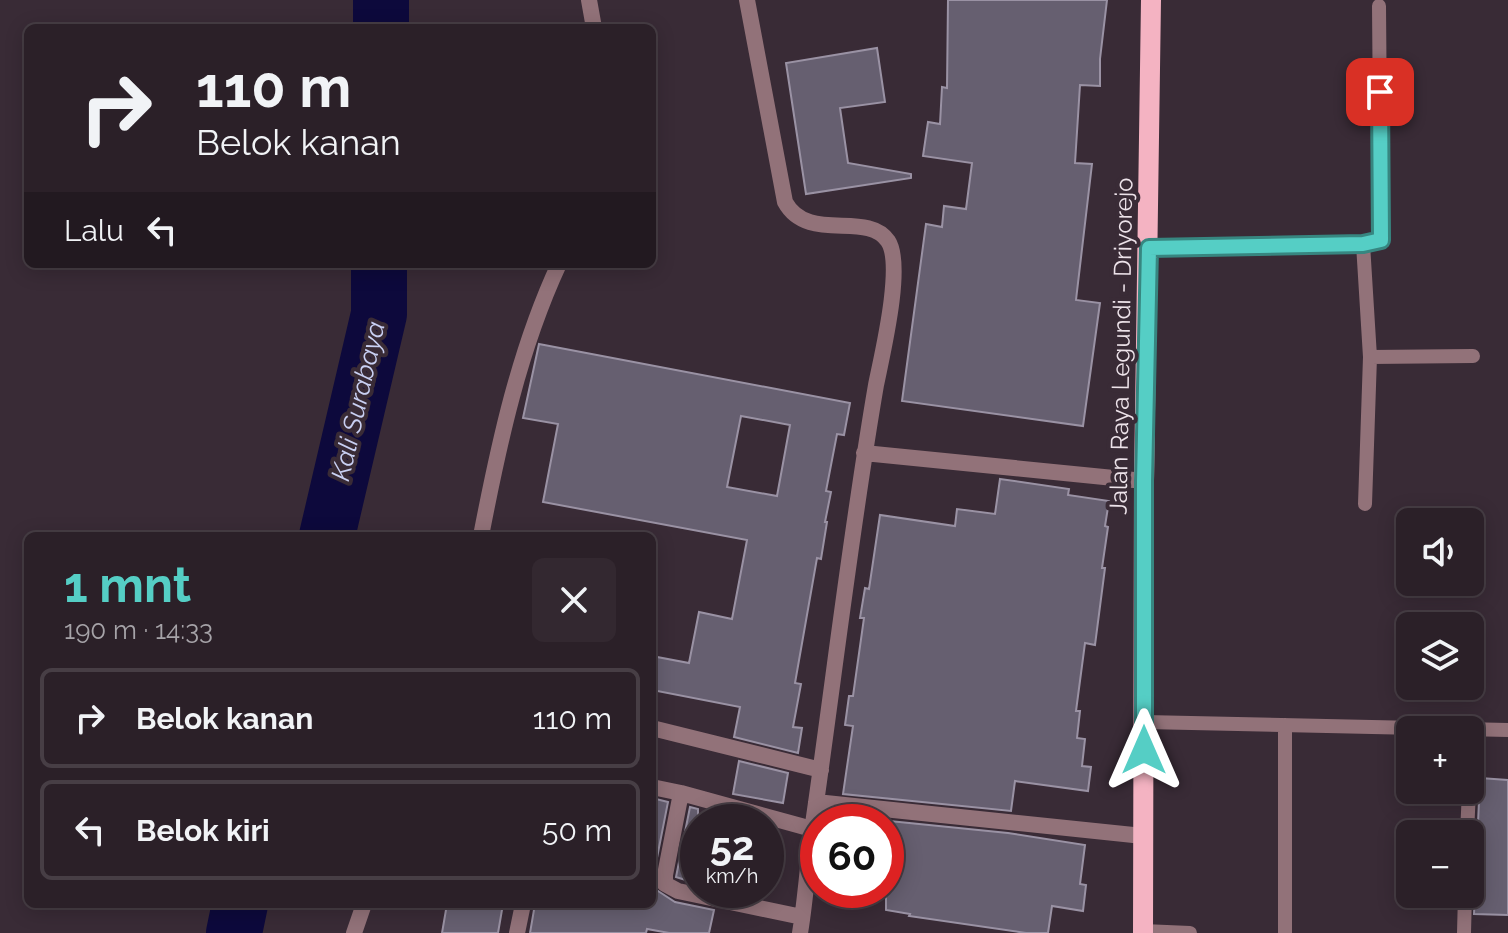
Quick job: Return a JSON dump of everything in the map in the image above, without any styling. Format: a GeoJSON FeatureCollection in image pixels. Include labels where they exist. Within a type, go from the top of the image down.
{"type":"FeatureCollection","features":[{"type":"Feature","properties":{"kind":"main road","name":"Jalan Raya Legundi - Driyorejo"},"geometry":{"type":"LineString","coordinates":[[1143,932],[1144,481],[1151,0]]}},
{"type":"Feature","properties":{"kind":"street"},"geometry":{"type":"LineString","coordinates":[[589,0],[593,24]]}},
{"type":"Feature","properties":{"kind":"street"},"geometry":{"type":"LineString","coordinates":[[747,0],[785,202],[791,212],[810,224],[876,231],[887,240],[893,257],[891,302],[864,453],[816,802],[1143,836]]}},
{"type":"Feature","properties":{"kind":"street"},"geometry":{"type":"LineString","coordinates":[[482,532],[514,385],[541,303],[557,268]]}},
{"type":"Feature","properties":{"kind":"street"},"geometry":{"type":"LineString","coordinates":[[864,453],[1144,481]]}},
{"type":"Feature","properties":{"kind":"street"},"geometry":{"type":"LineString","coordinates":[[656,729],[821,770]]}},
{"type":"Feature","properties":{"kind":"street"},"geometry":{"type":"LineString","coordinates":[[656,788],[800,826]]}},
{"type":"Feature","properties":{"kind":"street"},"geometry":{"type":"LineString","coordinates":[[681,793],[665,884],[678,891],[801,925]]}},
{"type":"Feature","properties":{"kind":"street"},"geometry":{"type":"LineString","coordinates":[[354,933],[363,908]]}},
{"type":"Feature","properties":{"kind":"street"},"geometry":{"type":"LineString","coordinates":[[517,933],[522,908]]}},
{"type":"Feature","properties":{"kind":"lane"},"geometry":{"type":"LineString","coordinates":[[1149,248],[1363,244],[1377,242],[1383,236],[1379,6]]}},
{"type":"Feature","properties":{"kind":"lane"},"geometry":{"type":"LineString","coordinates":[[1363,244],[1370,357],[1365,504]]}},
{"type":"Feature","properties":{"kind":"lane"},"geometry":{"type":"LineString","coordinates":[[1370,357],[1473,356]]}},
{"type":"Feature","properties":{"kind":"lane"},"geometry":{"type":"LineString","coordinates":[[1145,722],[1508,730]]}},
{"type":"Feature","properties":{"kind":"lane"},"geometry":{"type":"LineString","coordinates":[[1285,725],[1285,933]]}},
{"type":"Feature","properties":{"kind":"lane"},"geometry":{"type":"LineString","coordinates":[[1464,933],[1465,908]]}},
{"type":"Feature","properties":{"kind":"lane"},"geometry":{"type":"LineString","coordinates":[[1143,932],[1190,933]]}},
{"type":"Feature","properties":{"kind":"building"},"geometry":{"type":"Polygon","coordinates":[[[948,0],[1107,0],[1100,86],[1080,85],[1075,163],[1092,164],[1076,300],[1100,303],[1083,426],[902,401],[926,224],[942,227],[944,206],[966,209],[972,163],[923,156],[928,122],[940,124],[942,87],[947,88],[948,0]]]}},
{"type":"Feature","properties":{"kind":"building"},"geometry":{"type":"Polygon","coordinates":[[[877,48],[885,102],[840,108],[848,163],[911,174],[911,178],[806,194],[786,63],[877,48]]]}},
{"type":"Feature","properties":{"kind":"building"},"geometry":{"type":"Polygon","coordinates":[[[539,344],[850,403],[844,435],[837,434],[826,491],[831,492],[821,559],[817,558],[795,683],[801,684],[793,727],[802,728],[798,753],[734,737],[740,707],[656,691],[657,657],[689,663],[699,612],[732,619],[747,540],[543,502],[558,424],[523,418],[539,344]],[[741,416],[727,487],[777,496],[790,425],[741,416]]]}},
{"type":"Feature","properties":{"kind":"building"},"geometry":{"type":"Polygon","coordinates":[[[1000,479],[1069,489],[1068,495],[1109,501],[1102,568],[1105,568],[1095,645],[1085,643],[1076,711],[1080,711],[1077,738],[1085,739],[1082,766],[1091,767],[1088,791],[1015,781],[1011,811],[843,794],[853,726],[845,725],[849,696],[853,696],[864,618],[860,618],[865,588],[869,589],[880,515],[955,526],[957,509],[995,514],[1000,479]]]}},
{"type":"Feature","properties":{"kind":"building"},"geometry":{"type":"Polygon","coordinates":[[[739,761],[788,773],[783,803],[733,794],[739,761]]]}},
{"type":"Feature","properties":{"kind":"building"},"geometry":{"type":"Polygon","coordinates":[[[1484,778],[1508,780],[1508,915],[1474,914],[1474,908],[1484,908],[1484,820],[1478,820],[1479,804],[1484,804],[1484,778]]]}},
{"type":"Feature","properties":{"kind":"building"},"geometry":{"type":"Polygon","coordinates":[[[656,799],[668,802],[656,863],[656,799]]]}},
{"type":"Feature","properties":{"kind":"building"},"geometry":{"type":"Polygon","coordinates":[[[904,822],[1085,845],[1080,884],[1086,885],[1083,911],[1052,906],[1048,933],[1026,933],[886,910],[904,908],[904,822]]]}},
{"type":"Feature","properties":{"kind":"building"},"geometry":{"type":"Polygon","coordinates":[[[680,857],[680,878],[676,877],[680,857]]]}},
{"type":"Feature","properties":{"kind":"building"},"geometry":{"type":"Polygon","coordinates":[[[656,890],[680,903],[680,908],[714,910],[709,933],[669,933],[647,929],[646,933],[530,933],[534,908],[656,908],[656,890]]]}},
{"type":"Feature","properties":{"kind":"building"},"geometry":{"type":"Polygon","coordinates":[[[446,908],[502,908],[498,933],[442,933],[446,908]]]}},
{"type":"Feature","properties":{"kind":"waterway","name":"Kali Surabaya"},"geometry":{"type":"LineString","coordinates":[[381,0],[381,24]]}},
{"type":"Feature","properties":{"kind":"waterway","name":"Kali Surabaya"},"geometry":{"type":"LineString","coordinates":[[328,532],[379,314],[379,268]]}},
{"type":"Feature","properties":{"kind":"waterway","name":"Kali Surabaya"},"geometry":{"type":"LineString","coordinates":[[234,933],[239,908]]}},
{"type":"Feature","properties":{"kind":"route"},"geometry":{"type":"LineString","coordinates":[[1144,750],[1144,481],[1149,248],[1363,244],[1381,240],[1380,92]]}}]}
